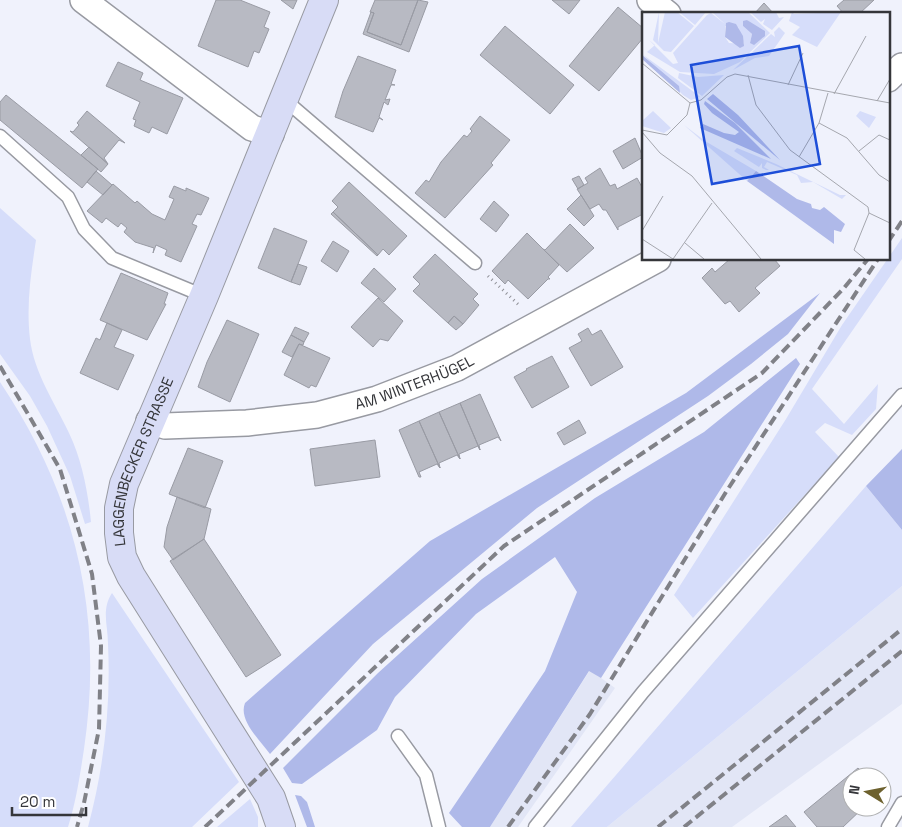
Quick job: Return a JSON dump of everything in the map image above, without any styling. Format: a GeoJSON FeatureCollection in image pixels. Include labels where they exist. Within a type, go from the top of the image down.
{"type":"FeatureCollection","features":[{"type":"Feature","properties":{"kind":"street"},"geometry":{"type":"LineString","coordinates":[[84,0],[252,128],[271,134]]}},
{"type":"Feature","properties":{"kind":"street","name":"LAGGENBECKER STRASSE"},"geometry":{"type":"LineString","coordinates":[[281,827],[271,798],[131,576],[122,557],[118,533],[119,508],[124,484],[149,421],[204,296],[324,0]]}},
{"type":"Feature","properties":{"kind":"street"},"geometry":{"type":"LineString","coordinates":[[650,0],[665,12]]}},
{"type":"Feature","properties":{"kind":"street"},"geometry":{"type":"LineString","coordinates":[[890,77],[902,66]]}},
{"type":"Feature","properties":{"kind":"street","name":"AM WINTERHÜGEL"},"geometry":{"type":"LineString","coordinates":[[149,421],[165,426],[247,423],[317,415],[376,399],[457,368],[656,260]]}},
{"type":"Feature","properties":{"kind":"lane"},"geometry":{"type":"LineString","coordinates":[[285,100],[475,263]]}},
{"type":"Feature","properties":{"kind":"lane"},"geometry":{"type":"LineString","coordinates":[[0,136],[68,197],[84,228],[112,258],[204,296]]}},
{"type":"Feature","properties":{"kind":"lane"},"geometry":{"type":"LineString","coordinates":[[535,827],[644,692],[902,395]]}},
{"type":"Feature","properties":{"kind":"lane"},"geometry":{"type":"LineString","coordinates":[[398,736],[426,775],[439,827]]}},
{"type":"Feature","properties":{"kind":"lane"},"geometry":{"type":"LineString","coordinates":[[888,827],[902,803]]}},
{"type":"Feature","properties":{"kind":"path"},"geometry":{"type":"LineString","coordinates":[[475,263],[539,324]]}},
{"type":"Feature","properties":{"kind":"shaded area"},"geometry":{"type":"Polygon","coordinates":[[[0,208],[36,240],[29,301],[32,352],[40,376],[74,443],[81,465],[91,522],[85,524],[70,476],[47,426],[30,396],[0,354],[0,208]]]}},
{"type":"Feature","properties":{"kind":"shaded area"},"geometry":{"type":"Polygon","coordinates":[[[902,238],[902,259],[812,389],[844,424],[878,384],[876,409],[852,435],[825,423],[815,432],[839,457],[693,618],[674,595],[786,419],[842,325],[887,260],[890,260],[890,255],[902,238]]]}},
{"type":"Feature","properties":{"kind":"shaded area"},"geometry":{"type":"Polygon","coordinates":[[[820,293],[788,334],[751,364],[708,396],[537,508],[373,644],[270,754],[247,723],[244,709],[245,703],[430,541],[686,393],[820,293]]]}},
{"type":"Feature","properties":{"kind":"shaded area"},"geometry":{"type":"Polygon","coordinates":[[[796,358],[800,364],[601,678],[589,671],[490,827],[462,827],[449,813],[545,671],[577,592],[555,557],[476,614],[395,697],[377,730],[302,784],[292,783],[283,768],[378,673],[482,579],[595,498],[704,432],[796,358]]]}},
{"type":"Feature","properties":{"kind":"shaded area"},"geometry":{"type":"Polygon","coordinates":[[[0,382],[26,425],[48,468],[65,512],[78,558],[86,604],[90,651],[89,699],[81,769],[68,827],[0,827],[0,382]]]}},
{"type":"Feature","properties":{"kind":"shaded area"},"geometry":{"type":"Polygon","coordinates":[[[902,449],[902,530],[866,486],[902,449]]]}},
{"type":"Feature","properties":{"kind":"shaded area"},"geometry":{"type":"Polygon","coordinates":[[[866,486],[902,530],[902,586],[607,827],[571,827],[866,486]]]}},
{"type":"Feature","properties":{"kind":"shaded area"},"geometry":{"type":"Polygon","coordinates":[[[902,586],[902,704],[732,827],[607,827],[902,586]]]}},
{"type":"Feature","properties":{"kind":"shaded area"},"geometry":{"type":"Polygon","coordinates":[[[112,593],[239,782],[192,827],[88,827],[94,804],[105,737],[109,667],[106,612],[112,593]]]}},
{"type":"Feature","properties":{"kind":"shaded area"},"geometry":{"type":"Polygon","coordinates":[[[590,670],[615,688],[518,827],[490,827],[590,670]]]}},
{"type":"Feature","properties":{"kind":"shaded area"},"geometry":{"type":"Polygon","coordinates":[[[295,795],[301,796],[307,802],[315,827],[307,827],[295,795]]]}},
{"type":"Feature","properties":{"kind":"shaded area"},"geometry":{"type":"Polygon","coordinates":[[[250,799],[258,817],[258,827],[217,827],[250,799]]]}},
{"type":"Feature","properties":{"kind":"building"},"geometry":{"type":"Polygon","coordinates":[[[216,0],[240,0],[270,12],[264,27],[269,29],[259,53],[254,51],[248,67],[198,46],[216,0]]]}},
{"type":"Feature","properties":{"kind":"building"},"geometry":{"type":"Polygon","coordinates":[[[281,0],[297,0],[293,9],[281,0]]]}},
{"type":"Feature","properties":{"kind":"building"},"geometry":{"type":"Polygon","coordinates":[[[375,0],[418,0],[401,45],[367,32],[374,13],[370,12],[375,0]]]}},
{"type":"Feature","properties":{"kind":"building"},"geometry":{"type":"Polygon","coordinates":[[[418,0],[428,2],[409,52],[363,34],[371,12],[374,13],[367,32],[401,45],[418,0]]]}},
{"type":"Feature","properties":{"kind":"building"},"geometry":{"type":"Polygon","coordinates":[[[552,0],[580,0],[569,14],[552,0]]]}},
{"type":"Feature","properties":{"kind":"building"},"geometry":{"type":"Polygon","coordinates":[[[844,0],[874,0],[861,12],[842,12],[837,6],[844,0]]]}},
{"type":"Feature","properties":{"kind":"building"},"geometry":{"type":"Polygon","coordinates":[[[764,3],[772,12],[756,12],[764,3]]]}},
{"type":"Feature","properties":{"kind":"building"},"geometry":{"type":"Polygon","coordinates":[[[618,7],[642,27],[642,39],[599,91],[569,66],[618,7]]]}},
{"type":"Feature","properties":{"kind":"building"},"geometry":{"type":"Polygon","coordinates":[[[505,26],[574,85],[550,114],[480,55],[505,26]]]}},
{"type":"Feature","properties":{"kind":"building"},"geometry":{"type":"Polygon","coordinates":[[[358,56],[396,70],[391,84],[395,85],[391,85],[385,100],[390,99],[388,105],[384,102],[379,117],[383,120],[379,118],[373,132],[335,117],[343,91],[358,56]]]}},
{"type":"Feature","properties":{"kind":"building"},"geometry":{"type":"Polygon","coordinates":[[[118,62],[143,73],[140,80],[183,98],[167,134],[152,127],[149,133],[134,126],[136,120],[133,119],[140,102],[106,86],[118,62]]]}},
{"type":"Feature","properties":{"kind":"building"},"geometry":{"type":"Polygon","coordinates":[[[6,95],[98,169],[82,188],[0,120],[0,102],[6,95]]]}},
{"type":"Feature","properties":{"kind":"building"},"geometry":{"type":"Polygon","coordinates":[[[87,111],[125,143],[119,140],[104,158],[108,164],[70,131],[73,132],[79,125],[77,123],[87,111]]]}},
{"type":"Feature","properties":{"kind":"building"},"geometry":{"type":"Polygon","coordinates":[[[480,116],[510,140],[491,163],[493,165],[445,218],[415,193],[426,180],[429,182],[441,162],[464,135],[467,137],[472,131],[470,129],[480,116]]]}},
{"type":"Feature","properties":{"kind":"building"},"geometry":{"type":"Polygon","coordinates":[[[635,138],[642,158],[623,169],[613,151],[635,138]]]}},
{"type":"Feature","properties":{"kind":"building"},"geometry":{"type":"Polygon","coordinates":[[[89,147],[108,164],[101,172],[81,155],[89,147]]]}},
{"type":"Feature","properties":{"kind":"building"},"geometry":{"type":"Polygon","coordinates":[[[600,168],[610,186],[615,184],[617,189],[637,178],[642,187],[642,215],[618,227],[618,230],[606,210],[603,210],[599,204],[590,209],[577,189],[588,183],[585,178],[600,168]]]}},
{"type":"Feature","properties":{"kind":"building"},"geometry":{"type":"Polygon","coordinates":[[[96,171],[112,185],[103,195],[87,182],[96,171]]]}},
{"type":"Feature","properties":{"kind":"building"},"geometry":{"type":"Polygon","coordinates":[[[579,176],[584,185],[578,189],[572,179],[579,176]]]}},
{"type":"Feature","properties":{"kind":"building"},"geometry":{"type":"Polygon","coordinates":[[[349,182],[407,236],[389,255],[383,249],[378,255],[333,212],[338,207],[332,201],[349,182]]]}},
{"type":"Feature","properties":{"kind":"building"},"geometry":{"type":"Polygon","coordinates":[[[113,184],[135,203],[137,201],[152,214],[165,220],[174,199],[169,197],[174,186],[186,191],[186,188],[209,198],[201,215],[197,214],[192,224],[197,226],[181,262],[165,255],[167,250],[156,245],[153,253],[154,248],[135,242],[124,232],[127,228],[121,223],[118,227],[106,218],[102,223],[87,211],[113,184]]]}},
{"type":"Feature","properties":{"kind":"building"},"geometry":{"type":"Polygon","coordinates":[[[581,195],[594,216],[584,226],[567,209],[581,195]]]}},
{"type":"Feature","properties":{"kind":"building"},"geometry":{"type":"Polygon","coordinates":[[[494,201],[509,215],[496,232],[480,219],[494,201]]]}},
{"type":"Feature","properties":{"kind":"building"},"geometry":{"type":"Polygon","coordinates":[[[333,212],[378,255],[331,214],[333,212]]]}},
{"type":"Feature","properties":{"kind":"building"},"geometry":{"type":"Polygon","coordinates":[[[570,224],[594,248],[567,272],[543,249],[545,250],[570,224]]]}},
{"type":"Feature","properties":{"kind":"building"},"geometry":{"type":"Polygon","coordinates":[[[274,228],[307,241],[291,282],[258,268],[274,228]]]}},
{"type":"Feature","properties":{"kind":"building"},"geometry":{"type":"Polygon","coordinates":[[[527,233],[559,265],[548,277],[550,279],[528,299],[508,280],[505,284],[492,271],[527,233]]]}},
{"type":"Feature","properties":{"kind":"building"},"geometry":{"type":"Polygon","coordinates":[[[333,241],[349,251],[337,272],[321,261],[333,241]]]}},
{"type":"Feature","properties":{"kind":"building"},"geometry":{"type":"Polygon","coordinates":[[[435,254],[478,294],[473,299],[479,305],[463,324],[454,316],[448,323],[413,291],[420,284],[413,277],[435,254]]]}},
{"type":"Feature","properties":{"kind":"building"},"geometry":{"type":"Polygon","coordinates":[[[729,260],[775,260],[780,266],[755,288],[760,293],[739,312],[730,301],[725,304],[702,278],[712,268],[715,272],[729,260]]]}},
{"type":"Feature","properties":{"kind":"building"},"geometry":{"type":"Polygon","coordinates":[[[298,264],[307,267],[300,285],[291,282],[298,264]]]}},
{"type":"Feature","properties":{"kind":"building"},"geometry":{"type":"Polygon","coordinates":[[[374,268],[396,289],[384,302],[361,283],[374,268]]]}},
{"type":"Feature","properties":{"kind":"building"},"geometry":{"type":"Polygon","coordinates":[[[121,273],[168,293],[164,304],[166,304],[147,340],[100,320],[121,273]]]}},
{"type":"Feature","properties":{"kind":"building"},"geometry":{"type":"Polygon","coordinates":[[[378,298],[403,321],[388,341],[380,339],[373,347],[351,327],[378,298]]]}},
{"type":"Feature","properties":{"kind":"building"},"geometry":{"type":"Polygon","coordinates":[[[454,316],[463,324],[456,330],[448,323],[454,316]]]}},
{"type":"Feature","properties":{"kind":"building"},"geometry":{"type":"Polygon","coordinates":[[[227,320],[259,334],[230,402],[198,387],[207,362],[227,320]]]}},
{"type":"Feature","properties":{"kind":"building"},"geometry":{"type":"Polygon","coordinates":[[[107,323],[122,330],[114,347],[134,355],[118,390],[80,373],[96,338],[100,340],[107,323]]]}},
{"type":"Feature","properties":{"kind":"building"},"geometry":{"type":"Polygon","coordinates":[[[295,327],[309,333],[304,342],[291,335],[295,327]]]}},
{"type":"Feature","properties":{"kind":"building"},"geometry":{"type":"Polygon","coordinates":[[[588,328],[592,335],[601,330],[623,367],[591,386],[569,348],[582,341],[578,334],[588,328]]]}},
{"type":"Feature","properties":{"kind":"building"},"geometry":{"type":"Polygon","coordinates":[[[291,335],[304,342],[303,345],[299,344],[292,357],[282,352],[291,335]]]}},
{"type":"Feature","properties":{"kind":"building"},"geometry":{"type":"Polygon","coordinates":[[[299,344],[330,358],[316,387],[311,385],[309,388],[284,375],[299,344]]]}},
{"type":"Feature","properties":{"kind":"building"},"geometry":{"type":"Polygon","coordinates":[[[552,356],[569,387],[532,408],[514,377],[552,356]]]}},
{"type":"Feature","properties":{"kind":"building"},"geometry":{"type":"Polygon","coordinates":[[[480,394],[501,441],[498,437],[479,445],[480,450],[460,403],[480,394]]]}},
{"type":"Feature","properties":{"kind":"building"},"geometry":{"type":"Polygon","coordinates":[[[460,403],[480,450],[478,446],[459,454],[460,459],[439,412],[460,403]]]}},
{"type":"Feature","properties":{"kind":"building"},"geometry":{"type":"Polygon","coordinates":[[[439,412],[460,459],[457,455],[439,463],[440,468],[419,421],[439,412]]]}},
{"type":"Feature","properties":{"kind":"building"},"geometry":{"type":"Polygon","coordinates":[[[579,420],[586,433],[564,445],[557,433],[579,420]]]}},
{"type":"Feature","properties":{"kind":"building"},"geometry":{"type":"Polygon","coordinates":[[[419,421],[440,468],[437,464],[419,472],[421,477],[419,477],[399,430],[419,421]]]}},
{"type":"Feature","properties":{"kind":"building"},"geometry":{"type":"Polygon","coordinates":[[[375,440],[380,477],[315,486],[310,449],[375,440]]]}},
{"type":"Feature","properties":{"kind":"building"},"geometry":{"type":"Polygon","coordinates":[[[188,448],[223,461],[205,508],[169,494],[188,448]]]}},
{"type":"Feature","properties":{"kind":"building"},"geometry":{"type":"Polygon","coordinates":[[[177,497],[211,509],[204,539],[173,560],[164,547],[167,527],[177,497]]]}},
{"type":"Feature","properties":{"kind":"building"},"geometry":{"type":"Polygon","coordinates":[[[204,539],[281,655],[246,677],[170,561],[204,539]]]}},
{"type":"Feature","properties":{"kind":"building"},"geometry":{"type":"Polygon","coordinates":[[[842,781],[842,817],[854,817],[843,827],[817,827],[804,812],[842,781]]]}},
{"type":"Feature","properties":{"kind":"building"},"geometry":{"type":"Polygon","coordinates":[[[786,815],[796,827],[769,827],[786,815]]]}},
{"type":"Feature","properties":{"kind":"railway"},"geometry":{"type":"LineString","coordinates":[[890,239],[902,221]]}},
{"type":"Feature","properties":{"kind":"railway"},"geometry":{"type":"LineString","coordinates":[[205,827],[504,546],[762,373],[844,288],[867,260]]}},
{"type":"Feature","properties":{"kind":"railway"},"geometry":{"type":"LineString","coordinates":[[508,827],[590,714],[726,492],[877,260]]}},
{"type":"Feature","properties":{"kind":"railway"},"geometry":{"type":"LineString","coordinates":[[0,366],[60,469],[92,574],[101,646],[99,729],[84,803],[77,827]]}},
{"type":"Feature","properties":{"kind":"railway"},"geometry":{"type":"LineString","coordinates":[[658,827],[902,629]]}},
{"type":"Feature","properties":{"kind":"railway"},"geometry":{"type":"LineString","coordinates":[[684,827],[902,651]]}}]}
